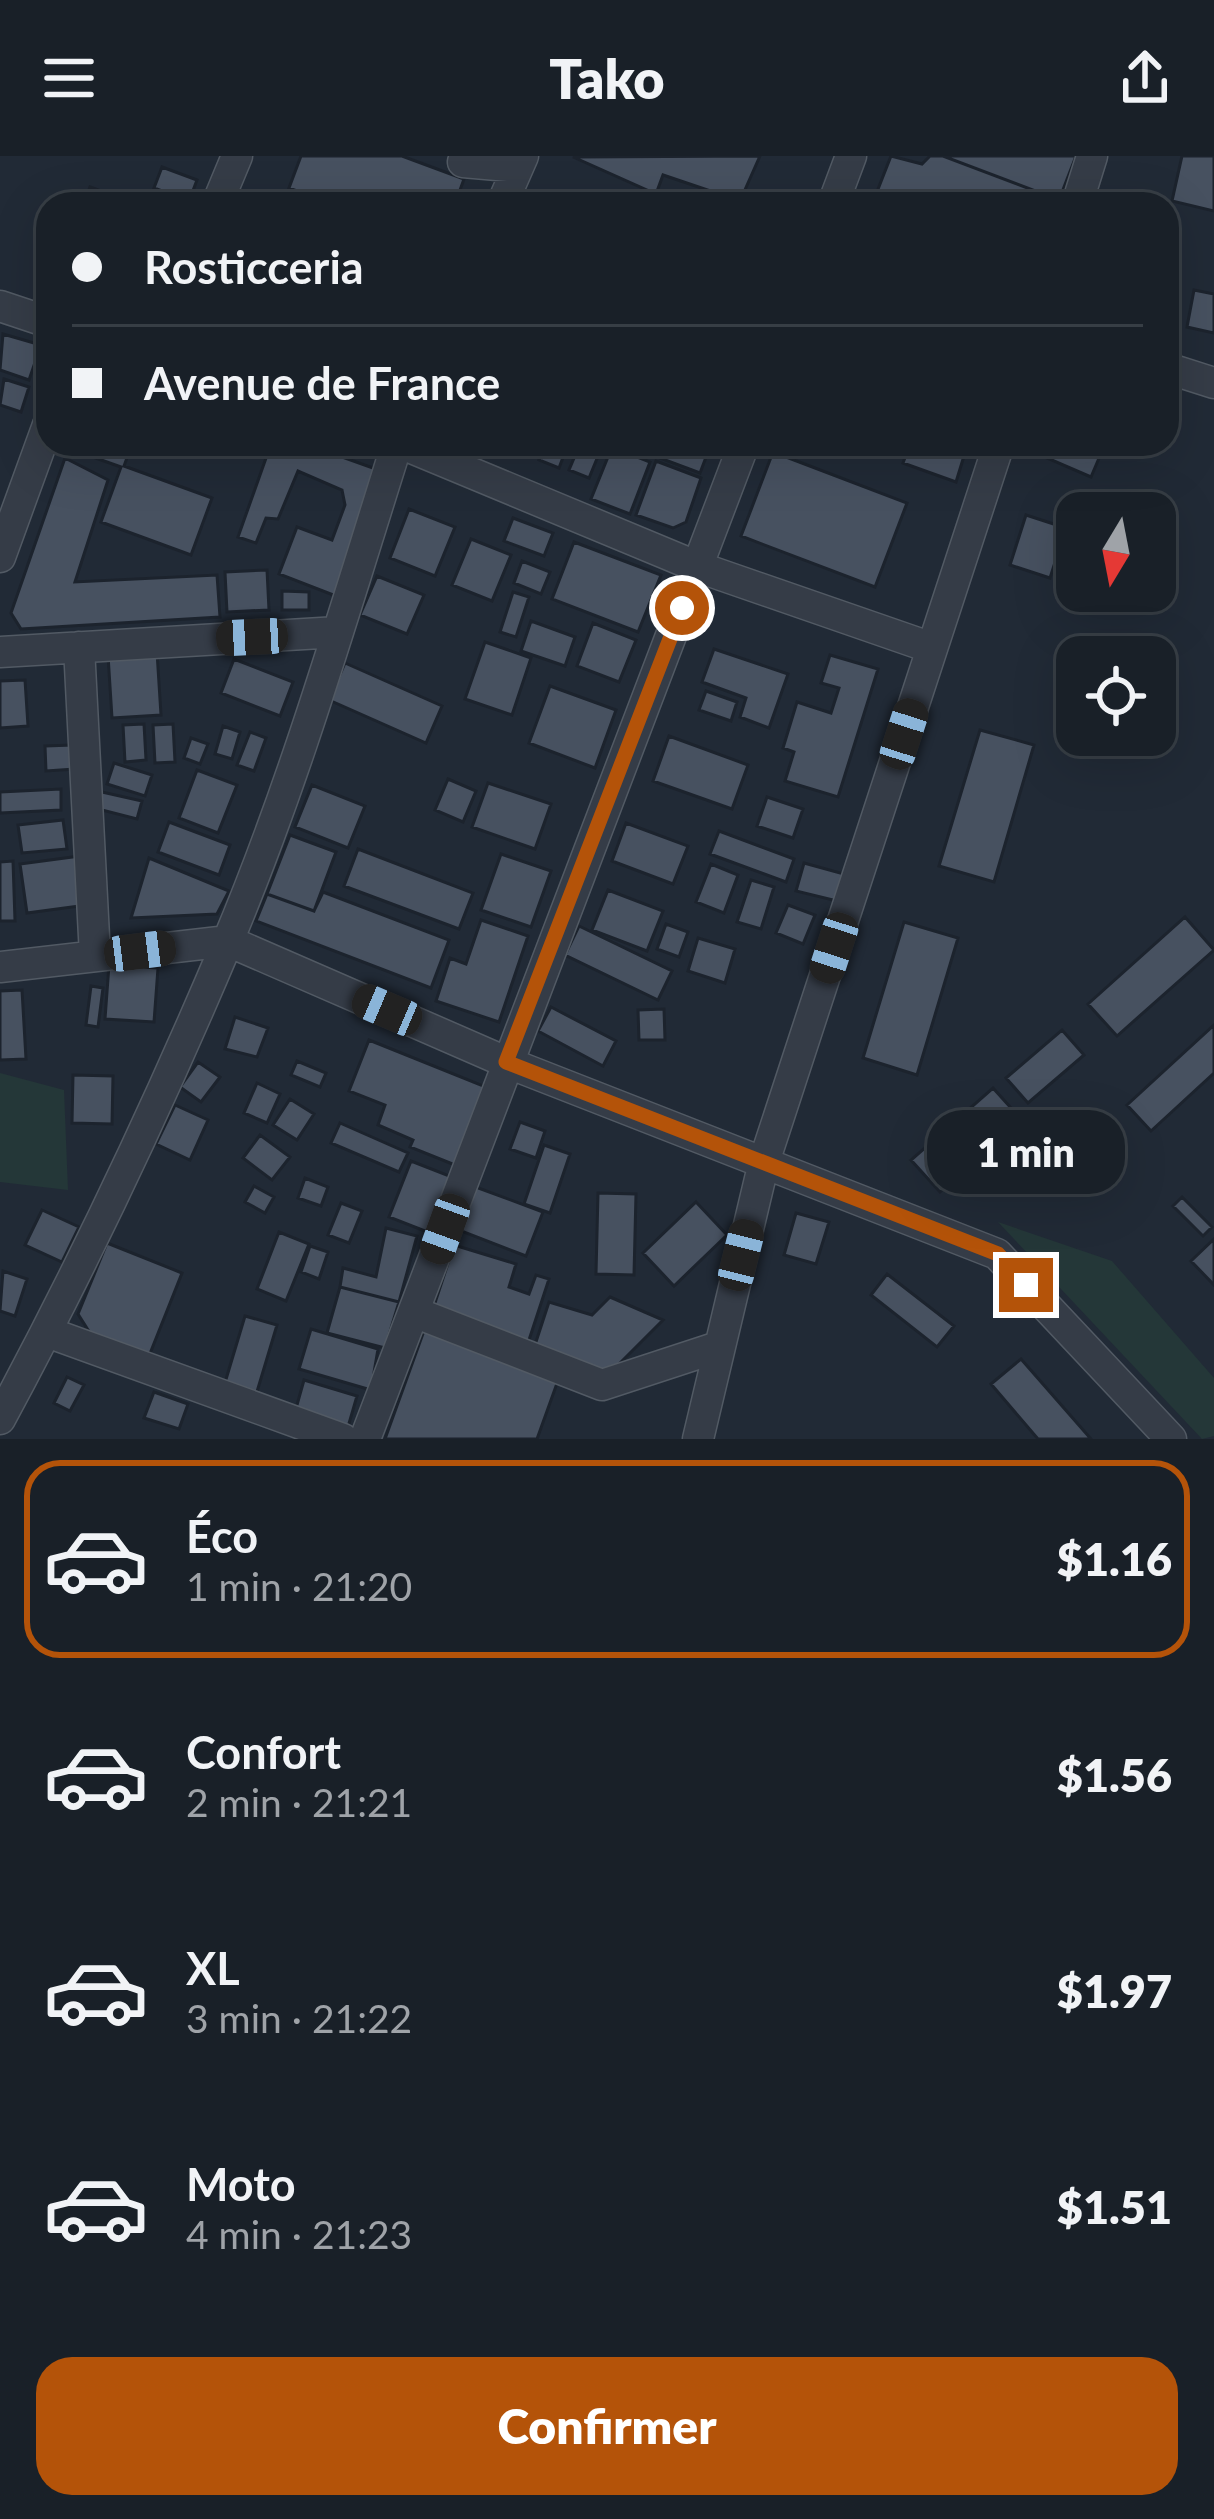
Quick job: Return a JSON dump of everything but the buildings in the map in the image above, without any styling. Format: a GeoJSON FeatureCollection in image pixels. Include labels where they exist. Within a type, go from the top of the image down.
{"type":"FeatureCollection","features":[{"type":"Feature","properties":{"kind":"street"},"geometry":{"type":"LineString","coordinates":[[222,192],[237,156]]}},
{"type":"Feature","properties":{"kind":"street"},"geometry":{"type":"LineString","coordinates":[[838,192],[851,156]]}},
{"type":"Feature","properties":{"kind":"street"},"geometry":{"type":"LineString","coordinates":[[1081,192],[1092,156]]}},
{"type":"Feature","properties":{"kind":"street"},"geometry":{"type":"LineString","coordinates":[[463,162],[521,162],[507,192]]}},
{"type":"Feature","properties":{"kind":"street"},"geometry":{"type":"LineString","coordinates":[[0,306],[36,318]]}},
{"type":"Feature","properties":{"kind":"street"},"geometry":{"type":"LineString","coordinates":[[1179,372],[1214,382]]}},
{"type":"Feature","properties":{"kind":"street"},"geometry":{"type":"LineString","coordinates":[[0,557],[37,456]]}},
{"type":"Feature","properties":{"kind":"street"},"geometry":{"type":"LineString","coordinates":[[0,1419],[47,1332],[228,941],[396,456]]}},
{"type":"Feature","properties":{"kind":"street"},"geometry":{"type":"LineString","coordinates":[[429,456],[698,567],[932,648]]}},
{"type":"Feature","properties":{"kind":"street"},"geometry":{"type":"LineString","coordinates":[[364,1439],[740,456]]}},
{"type":"Feature","properties":{"kind":"street"},"geometry":{"type":"LineString","coordinates":[[698,1439],[764,1162],[995,456]]}},
{"type":"Feature","properties":{"kind":"street"},"geometry":{"type":"LineString","coordinates":[[0,652],[338,632]]}},
{"type":"Feature","properties":{"kind":"street"},"geometry":{"type":"LineString","coordinates":[[79,647],[95,956]]}},
{"type":"Feature","properties":{"kind":"street"},"geometry":{"type":"LineString","coordinates":[[0,967],[228,941],[506,1062],[998,1254],[1171,1439]]}},
{"type":"Feature","properties":{"kind":"street"},"geometry":{"type":"LineString","coordinates":[[414,1312],[602,1385],[718,1347]]}},
{"type":"Feature","properties":{"kind":"street"},"geometry":{"type":"LineString","coordinates":[[47,1332],[343,1439]]}},
{"type":"Feature","properties":{"kind":"shaded area"},"geometry":{"type":"Polygon","coordinates":[[[0,1073],[64,1090],[68,1190],[0,1182],[0,1073]]]}},
{"type":"Feature","properties":{"kind":"shaded area"},"geometry":{"type":"Polygon","coordinates":[[[998,1222],[1112,1261],[1214,1378],[1214,1436],[1202,1439],[998,1222]]]}},
{"type":"Feature","properties":{"kind":"route"},"geometry":{"type":"LineString","coordinates":[[682,608],[506,1062],[998,1254],[1026,1285]]}}]}
